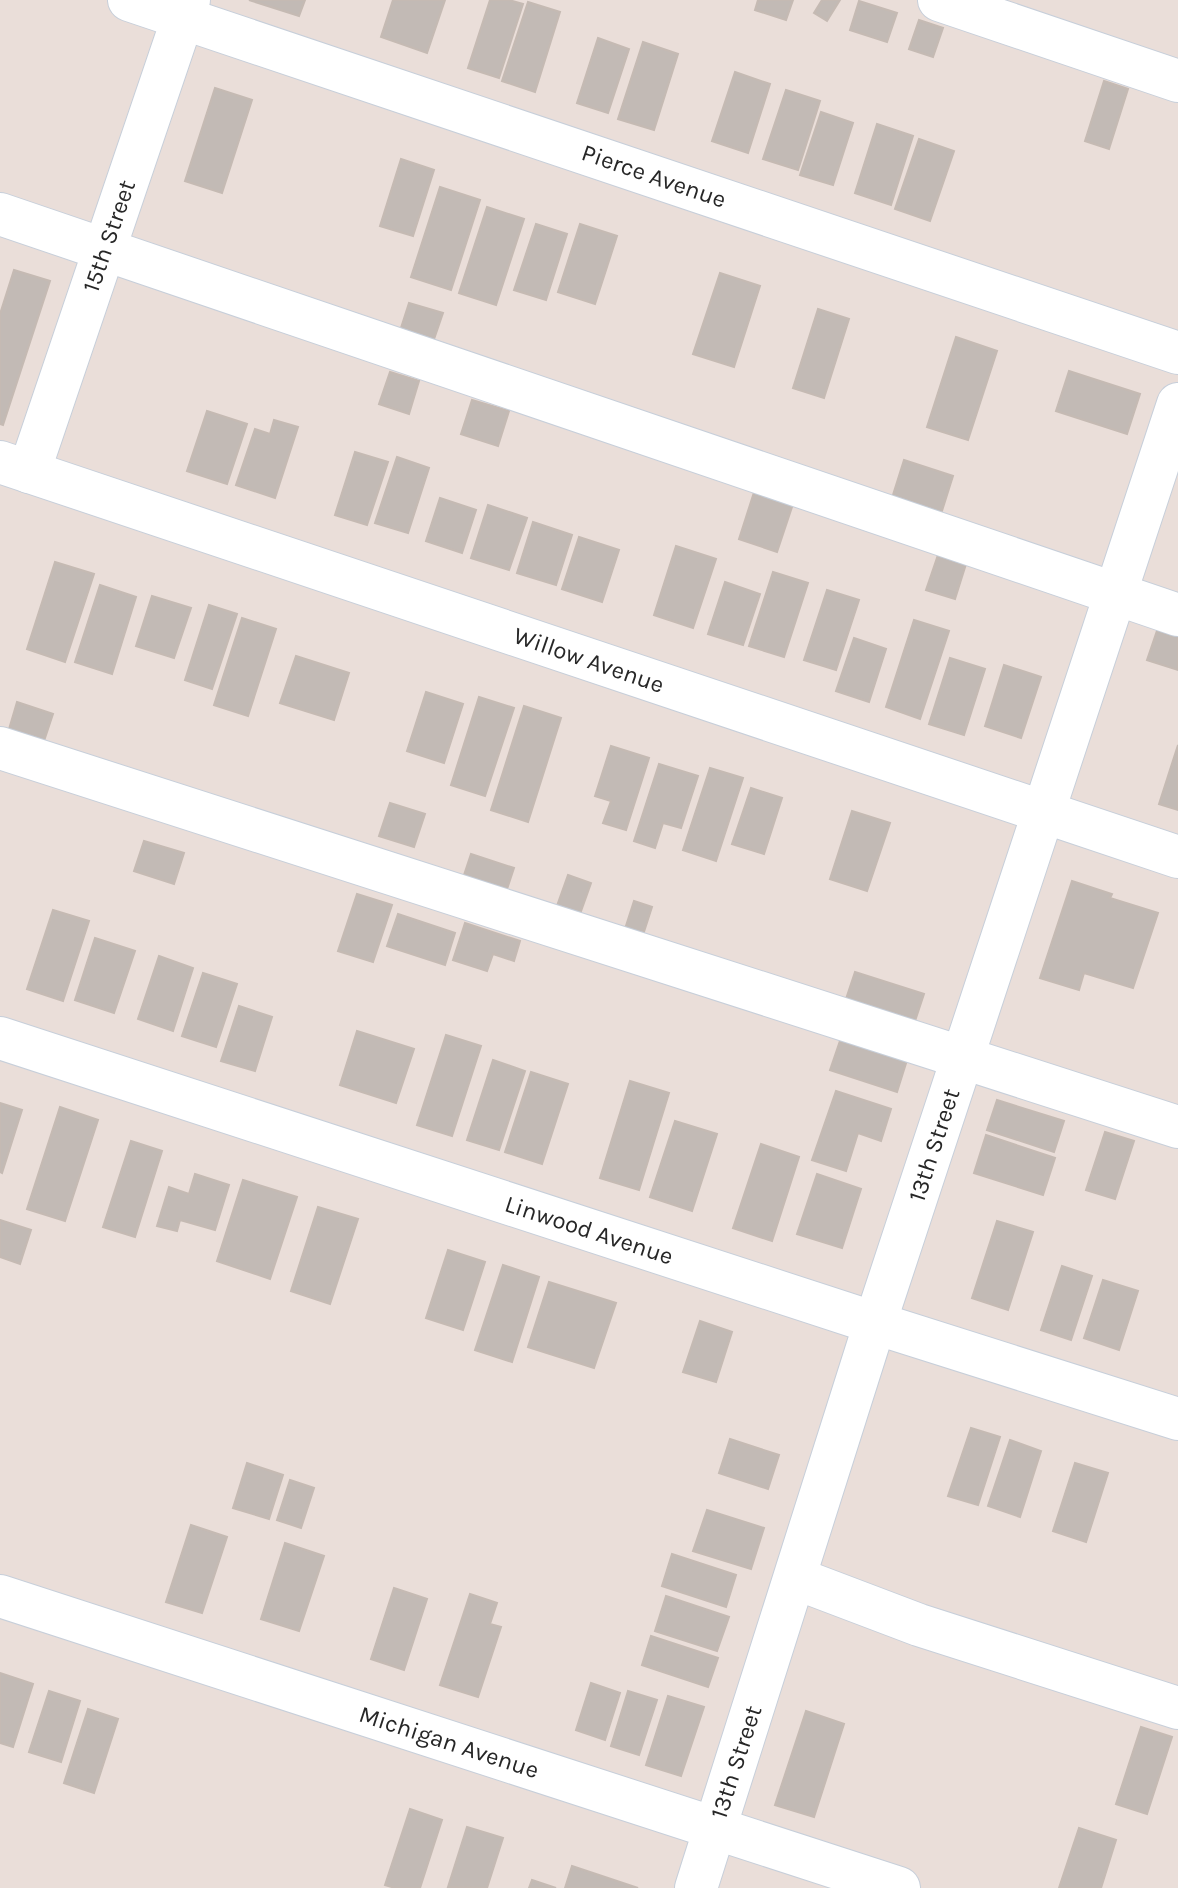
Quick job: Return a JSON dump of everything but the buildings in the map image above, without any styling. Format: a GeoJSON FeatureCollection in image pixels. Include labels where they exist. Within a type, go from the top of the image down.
{"type":"FeatureCollection","features":[{"type":"Feature","properties":{"kind":"street","name":"Pierce Avenue"},"geometry":{"type":"LineString","coordinates":[[129,0],[186,9],[1178,353]]}},
{"type":"Feature","properties":{"kind":"street"},"geometry":{"type":"LineString","coordinates":[[939,0],[1178,81]]}},
{"type":"Feature","properties":{"kind":"street","name":"15th Street"},"geometry":{"type":"LineString","coordinates":[[14,467],[105,249],[186,9]]}},
{"type":"Feature","properties":{"kind":"street"},"geometry":{"type":"LineString","coordinates":[[0,214],[1178,615]]}},
{"type":"Feature","properties":{"kind":"street","name":"13th Street"},"geometry":{"type":"LineString","coordinates":[[696,1888],[875,1323],[1178,404]]}},
{"type":"Feature","properties":{"kind":"street","name":"Willow Avenue"},"geometry":{"type":"LineString","coordinates":[[14,467],[1178,857]]}},
{"type":"Feature","properties":{"kind":"street"},"geometry":{"type":"LineString","coordinates":[[0,748],[1178,1127]]}},
{"type":"Feature","properties":{"kind":"street","name":"Linwood Avenue"},"geometry":{"type":"LineString","coordinates":[[0,1038],[1178,1419]]}},
{"type":"Feature","properties":{"kind":"street"},"geometry":{"type":"LineString","coordinates":[[795,1578],[919,1625],[1178,1708]]}},
{"type":"Feature","properties":{"kind":"street","name":"Michigan Avenue"},"geometry":{"type":"LineString","coordinates":[[0,1596],[899,1888]]}}]}
